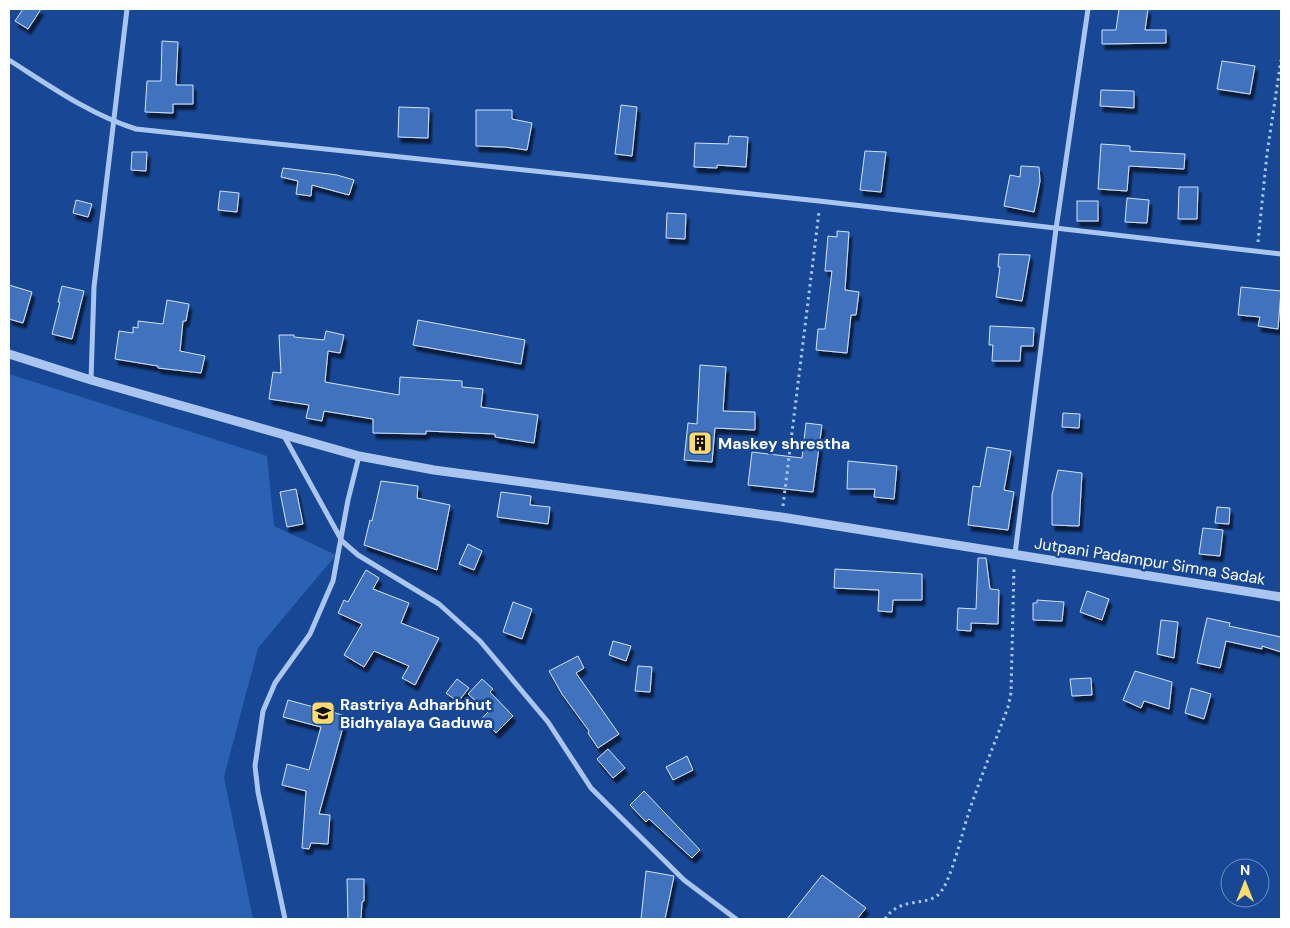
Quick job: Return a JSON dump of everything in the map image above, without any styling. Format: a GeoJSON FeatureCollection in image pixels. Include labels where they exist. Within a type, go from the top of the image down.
{"type":"FeatureCollection","features":[{"type":"Feature","properties":{"kind":"street"},"geometry":{"type":"LineString","coordinates":[[91,380],[94,287],[112,121],[127,9]]}},
{"type":"Feature","properties":{"kind":"street"},"geometry":{"type":"LineString","coordinates":[[1015,554],[1056,229],[1088,9]]}},
{"type":"Feature","properties":{"kind":"street"},"geometry":{"type":"LineString","coordinates":[[9,60],[75,102],[112,121],[136,128],[819,201],[1281,254]]}},
{"type":"Feature","properties":{"kind":"street","name":"Jutpani Padampur Simna Sadak"},"geometry":{"type":"LineString","coordinates":[[9,354],[91,380],[359,456],[434,470],[781,517],[1281,597]]}},
{"type":"Feature","properties":{"kind":"street"},"geometry":{"type":"LineString","coordinates":[[284,435],[342,541],[358,555],[439,604],[480,641],[548,722],[591,788],[684,880],[736,919]]}},
{"type":"Feature","properties":{"kind":"street"},"geometry":{"type":"LineString","coordinates":[[285,919],[258,792],[255,766],[263,711],[275,683],[310,634],[333,581],[342,541],[348,500],[359,456]]}},
{"type":"Feature","properties":{"kind":"path"},"geometry":{"type":"LineString","coordinates":[[1257,252],[1267,154],[1281,60]]}},
{"type":"Feature","properties":{"kind":"path"},"geometry":{"type":"LineString","coordinates":[[781,517],[820,217],[819,201]]}},
{"type":"Feature","properties":{"kind":"path"},"geometry":{"type":"LineString","coordinates":[[885,919],[898,907],[912,901],[930,899],[940,894],[955,860],[968,815],[1011,693],[1015,554]]}},
{"type":"Feature","properties":{"kind":"shaded area"},"geometry":{"type":"Polygon","coordinates":[[[9,374],[267,456],[274,526],[336,555],[258,648],[224,777],[253,919],[9,919],[9,374]]]}},
{"type":"Feature","properties":{"kind":"building"},"geometry":{"type":"Polygon","coordinates":[[[23,9],[41,9],[28,29],[15,21],[23,9]]]}},
{"type":"Feature","properties":{"kind":"building"},"geometry":{"type":"Polygon","coordinates":[[[1119,9],[1148,9],[1145,30],[1166,30],[1166,43],[1102,44],[1102,30],[1116,30],[1119,9]]]}},
{"type":"Feature","properties":{"kind":"building"},"geometry":{"type":"Polygon","coordinates":[[[162,41],[178,42],[176,85],[193,85],[193,104],[173,104],[173,113],[145,112],[147,81],[161,81],[162,41]]]}},
{"type":"Feature","properties":{"kind":"building"},"geometry":{"type":"Polygon","coordinates":[[[1222,61],[1255,66],[1250,94],[1217,89],[1222,61]]]}},
{"type":"Feature","properties":{"kind":"building"},"geometry":{"type":"Polygon","coordinates":[[[1101,90],[1134,91],[1134,108],[1100,106],[1101,90]]]}},
{"type":"Feature","properties":{"kind":"building"},"geometry":{"type":"Polygon","coordinates":[[[621,105],[637,107],[632,156],[615,154],[621,105]]]}},
{"type":"Feature","properties":{"kind":"building"},"geometry":{"type":"Polygon","coordinates":[[[399,107],[429,108],[428,138],[398,137],[399,107]]]}},
{"type":"Feature","properties":{"kind":"building"},"geometry":{"type":"Polygon","coordinates":[[[476,110],[512,110],[512,119],[532,123],[527,150],[476,146],[476,110]]]}},
{"type":"Feature","properties":{"kind":"building"},"geometry":{"type":"Polygon","coordinates":[[[729,136],[748,137],[746,167],[717,165],[717,168],[694,167],[695,143],[728,144],[729,136]]]}},
{"type":"Feature","properties":{"kind":"building"},"geometry":{"type":"Polygon","coordinates":[[[1101,144],[1130,146],[1130,151],[1185,154],[1184,169],[1129,166],[1127,191],[1098,189],[1101,144]]]}},
{"type":"Feature","properties":{"kind":"building"},"geometry":{"type":"Polygon","coordinates":[[[865,151],[886,152],[881,192],[860,190],[865,151]]]}},
{"type":"Feature","properties":{"kind":"building"},"geometry":{"type":"Polygon","coordinates":[[[132,152],[147,152],[146,171],[131,170],[132,152]]]}},
{"type":"Feature","properties":{"kind":"building"},"geometry":{"type":"Polygon","coordinates":[[[1021,166],[1039,167],[1040,181],[1034,212],[1004,206],[1010,175],[1020,177],[1021,166]]]}},
{"type":"Feature","properties":{"kind":"building"},"geometry":{"type":"Polygon","coordinates":[[[283,168],[337,175],[354,180],[349,195],[312,185],[311,196],[296,194],[298,181],[281,177],[283,168]]]}},
{"type":"Feature","properties":{"kind":"building"},"geometry":{"type":"Polygon","coordinates":[[[1179,187],[1198,187],[1197,219],[1178,219],[1179,187]]]}},
{"type":"Feature","properties":{"kind":"building"},"geometry":{"type":"Polygon","coordinates":[[[220,191],[239,193],[237,212],[218,210],[220,191]]]}},
{"type":"Feature","properties":{"kind":"building"},"geometry":{"type":"Polygon","coordinates":[[[1127,198],[1149,200],[1147,223],[1125,222],[1127,198]]]}},
{"type":"Feature","properties":{"kind":"building"},"geometry":{"type":"Polygon","coordinates":[[[76,200],[92,204],[88,217],[73,213],[76,200]]]}},
{"type":"Feature","properties":{"kind":"building"},"geometry":{"type":"Polygon","coordinates":[[[1077,201],[1098,201],[1098,221],[1077,221],[1077,201]]]}},
{"type":"Feature","properties":{"kind":"building"},"geometry":{"type":"Polygon","coordinates":[[[667,213],[686,214],[685,239],[666,238],[667,213]]]}},
{"type":"Feature","properties":{"kind":"building"},"geometry":{"type":"Polygon","coordinates":[[[837,231],[849,232],[845,290],[859,292],[856,315],[851,315],[847,353],[816,350],[818,329],[825,329],[832,271],[825,271],[828,236],[837,237],[837,231]]]}},
{"type":"Feature","properties":{"kind":"building"},"geometry":{"type":"Polygon","coordinates":[[[999,254],[1030,255],[1022,301],[996,297],[1000,267],[998,267],[999,254]]]}},
{"type":"Feature","properties":{"kind":"building"},"geometry":{"type":"Polygon","coordinates":[[[9,285],[32,292],[23,323],[9,319],[9,285]]]}},
{"type":"Feature","properties":{"kind":"building"},"geometry":{"type":"Polygon","coordinates":[[[62,286],[84,291],[72,339],[52,334],[62,286]]]}},
{"type":"Feature","properties":{"kind":"building"},"geometry":{"type":"Polygon","coordinates":[[[1241,287],[1281,291],[1278,329],[1258,326],[1260,317],[1238,315],[1241,287]]]}},
{"type":"Feature","properties":{"kind":"building"},"geometry":{"type":"Polygon","coordinates":[[[167,300],[189,304],[186,321],[183,321],[180,351],[205,356],[201,373],[158,368],[158,366],[115,359],[119,331],[133,333],[133,327],[138,328],[138,321],[163,324],[167,300]]]}},
{"type":"Feature","properties":{"kind":"building"},"geometry":{"type":"Polygon","coordinates":[[[418,320],[525,340],[521,364],[413,345],[418,320]]]}},
{"type":"Feature","properties":{"kind":"building"},"geometry":{"type":"Polygon","coordinates":[[[990,326],[1034,328],[1033,346],[1021,346],[1020,361],[992,361],[993,345],[989,345],[990,326]]]}},
{"type":"Feature","properties":{"kind":"building"},"geometry":{"type":"Polygon","coordinates":[[[326,331],[344,335],[340,353],[328,351],[325,382],[399,395],[400,377],[462,381],[462,387],[483,389],[481,407],[538,415],[534,443],[495,437],[495,434],[426,431],[426,434],[373,433],[373,419],[324,411],[322,421],[306,418],[309,405],[269,399],[273,372],[281,373],[279,335],[294,335],[294,337],[324,340],[326,331]]]}},
{"type":"Feature","properties":{"kind":"building"},"geometry":{"type":"Polygon","coordinates":[[[700,365],[726,367],[723,411],[755,412],[755,430],[715,428],[712,462],[684,460],[688,423],[697,424],[700,365]]]}},
{"type":"Feature","properties":{"kind":"building"},"geometry":{"type":"Polygon","coordinates":[[[1063,413],[1080,414],[1079,428],[1062,427],[1063,413]]]}},
{"type":"Feature","properties":{"kind":"building"},"geometry":{"type":"Polygon","coordinates":[[[806,423],[822,425],[813,492],[748,485],[752,452],[802,458],[806,423]]]}},
{"type":"Feature","properties":{"kind":"building"},"geometry":{"type":"Polygon","coordinates":[[[987,447],[1011,451],[1004,490],[1014,492],[1008,530],[968,525],[973,486],[980,487],[987,447]]]}},
{"type":"Feature","properties":{"kind":"building"},"geometry":{"type":"Polygon","coordinates":[[[848,461],[897,466],[894,499],[874,497],[875,489],[847,489],[848,461]]]}},
{"type":"Feature","properties":{"kind":"building"},"geometry":{"type":"Polygon","coordinates":[[[1058,470],[1082,473],[1079,526],[1052,525],[1052,495],[1058,470]]]}},
{"type":"Feature","properties":{"kind":"building"},"geometry":{"type":"Polygon","coordinates":[[[381,481],[418,486],[417,498],[450,505],[437,570],[364,545],[370,520],[372,521],[381,481]]]}},
{"type":"Feature","properties":{"kind":"building"},"geometry":{"type":"Polygon","coordinates":[[[296,489],[303,524],[287,527],[280,492],[296,489]]]}},
{"type":"Feature","properties":{"kind":"building"},"geometry":{"type":"Polygon","coordinates":[[[501,492],[531,496],[530,505],[550,507],[548,524],[497,517],[501,492]]]}},
{"type":"Feature","properties":{"kind":"building"},"geometry":{"type":"Polygon","coordinates":[[[1217,507],[1230,508],[1229,524],[1215,523],[1217,507]]]}},
{"type":"Feature","properties":{"kind":"building"},"geometry":{"type":"Polygon","coordinates":[[[1203,528],[1223,530],[1220,556],[1199,554],[1203,528]]]}},
{"type":"Feature","properties":{"kind":"building"},"geometry":{"type":"Polygon","coordinates":[[[468,544],[482,551],[474,570],[459,564],[468,544]]]}},
{"type":"Feature","properties":{"kind":"building"},"geometry":{"type":"Polygon","coordinates":[[[978,558],[986,558],[990,589],[999,590],[998,624],[971,623],[971,631],[957,630],[958,608],[976,609],[978,558]]]}},
{"type":"Feature","properties":{"kind":"building"},"geometry":{"type":"Polygon","coordinates":[[[835,569],[922,574],[922,600],[893,600],[892,612],[878,611],[879,590],[834,588],[835,569]]]}},
{"type":"Feature","properties":{"kind":"building"},"geometry":{"type":"Polygon","coordinates":[[[366,570],[379,578],[373,589],[409,603],[401,623],[439,638],[415,685],[402,678],[409,666],[374,651],[364,667],[344,655],[362,624],[338,613],[344,600],[348,602],[366,570]]]}},
{"type":"Feature","properties":{"kind":"building"},"geometry":{"type":"Polygon","coordinates":[[[1087,591],[1109,599],[1102,620],[1080,612],[1087,591]]]}},
{"type":"Feature","properties":{"kind":"building"},"geometry":{"type":"Polygon","coordinates":[[[1037,600],[1064,602],[1062,621],[1033,620],[1033,603],[1037,603],[1037,600]]]}},
{"type":"Feature","properties":{"kind":"building"},"geometry":{"type":"Polygon","coordinates":[[[513,602],[532,609],[522,639],[503,632],[513,602]]]}},
{"type":"Feature","properties":{"kind":"building"},"geometry":{"type":"Polygon","coordinates":[[[1207,618],[1230,623],[1229,626],[1281,637],[1281,652],[1262,646],[1262,649],[1226,641],[1220,668],[1197,663],[1207,618]]]}},
{"type":"Feature","properties":{"kind":"building"},"geometry":{"type":"Polygon","coordinates":[[[1161,620],[1178,622],[1174,658],[1157,654],[1161,620]]]}},
{"type":"Feature","properties":{"kind":"building"},"geometry":{"type":"Polygon","coordinates":[[[613,641],[631,646],[626,661],[609,655],[613,641]]]}},
{"type":"Feature","properties":{"kind":"building"},"geometry":{"type":"Polygon","coordinates":[[[578,656],[584,668],[576,673],[619,734],[598,748],[588,733],[589,731],[562,694],[549,671],[578,656]]]}},
{"type":"Feature","properties":{"kind":"building"},"geometry":{"type":"Polygon","coordinates":[[[638,666],[652,667],[650,692],[635,691],[638,666]]]}},
{"type":"Feature","properties":{"kind":"building"},"geometry":{"type":"Polygon","coordinates":[[[1135,671],[1172,682],[1169,709],[1144,701],[1141,708],[1123,700],[1135,671]]]}},
{"type":"Feature","properties":{"kind":"building"},"geometry":{"type":"Polygon","coordinates":[[[1091,678],[1092,695],[1072,696],[1070,679],[1091,678]]]}},
{"type":"Feature","properties":{"kind":"building"},"geometry":{"type":"Polygon","coordinates":[[[457,679],[469,688],[458,702],[446,693],[457,679]]]}},
{"type":"Feature","properties":{"kind":"building"},"geometry":{"type":"Polygon","coordinates":[[[482,679],[493,689],[490,692],[513,716],[496,733],[482,718],[488,712],[468,694],[482,679]]]}},
{"type":"Feature","properties":{"kind":"building"},"geometry":{"type":"Polygon","coordinates":[[[1191,688],[1211,694],[1204,719],[1185,713],[1191,688]]]}},
{"type":"Feature","properties":{"kind":"building"},"geometry":{"type":"Polygon","coordinates":[[[288,700],[346,716],[319,814],[330,815],[328,844],[311,843],[309,849],[302,848],[306,791],[282,785],[287,764],[309,770],[321,727],[283,717],[288,700]]]}},
{"type":"Feature","properties":{"kind":"building"},"geometry":{"type":"Polygon","coordinates":[[[608,749],[625,768],[613,778],[597,759],[608,749]]]}},
{"type":"Feature","properties":{"kind":"building"},"geometry":{"type":"Polygon","coordinates":[[[687,756],[693,770],[673,780],[666,767],[687,756]]]}},
{"type":"Feature","properties":{"kind":"building"},"geometry":{"type":"Polygon","coordinates":[[[644,791],[700,850],[692,858],[649,819],[646,822],[630,805],[644,791]]]}},
{"type":"Feature","properties":{"kind":"building"},"geometry":{"type":"Polygon","coordinates":[[[646,871],[674,876],[665,919],[641,919],[646,871]]]}},
{"type":"Feature","properties":{"kind":"building"},"geometry":{"type":"Polygon","coordinates":[[[822,875],[866,908],[857,919],[787,919],[822,875]]]}},
{"type":"Feature","properties":{"kind":"building"},"geometry":{"type":"Polygon","coordinates":[[[347,879],[364,879],[364,901],[362,902],[361,919],[348,919],[347,879]]]}},
{"type":"Feature","properties":{"kind":"place","name":"Maskey shrestha"},"geometry":{"type":"Point","coordinates":[700,443]}},
{"type":"Feature","properties":{"kind":"place","name":"Rastriya Adharbhut Bidhyalaya Gaduwa"},"geometry":{"type":"Point","coordinates":[323,713]}}]}
